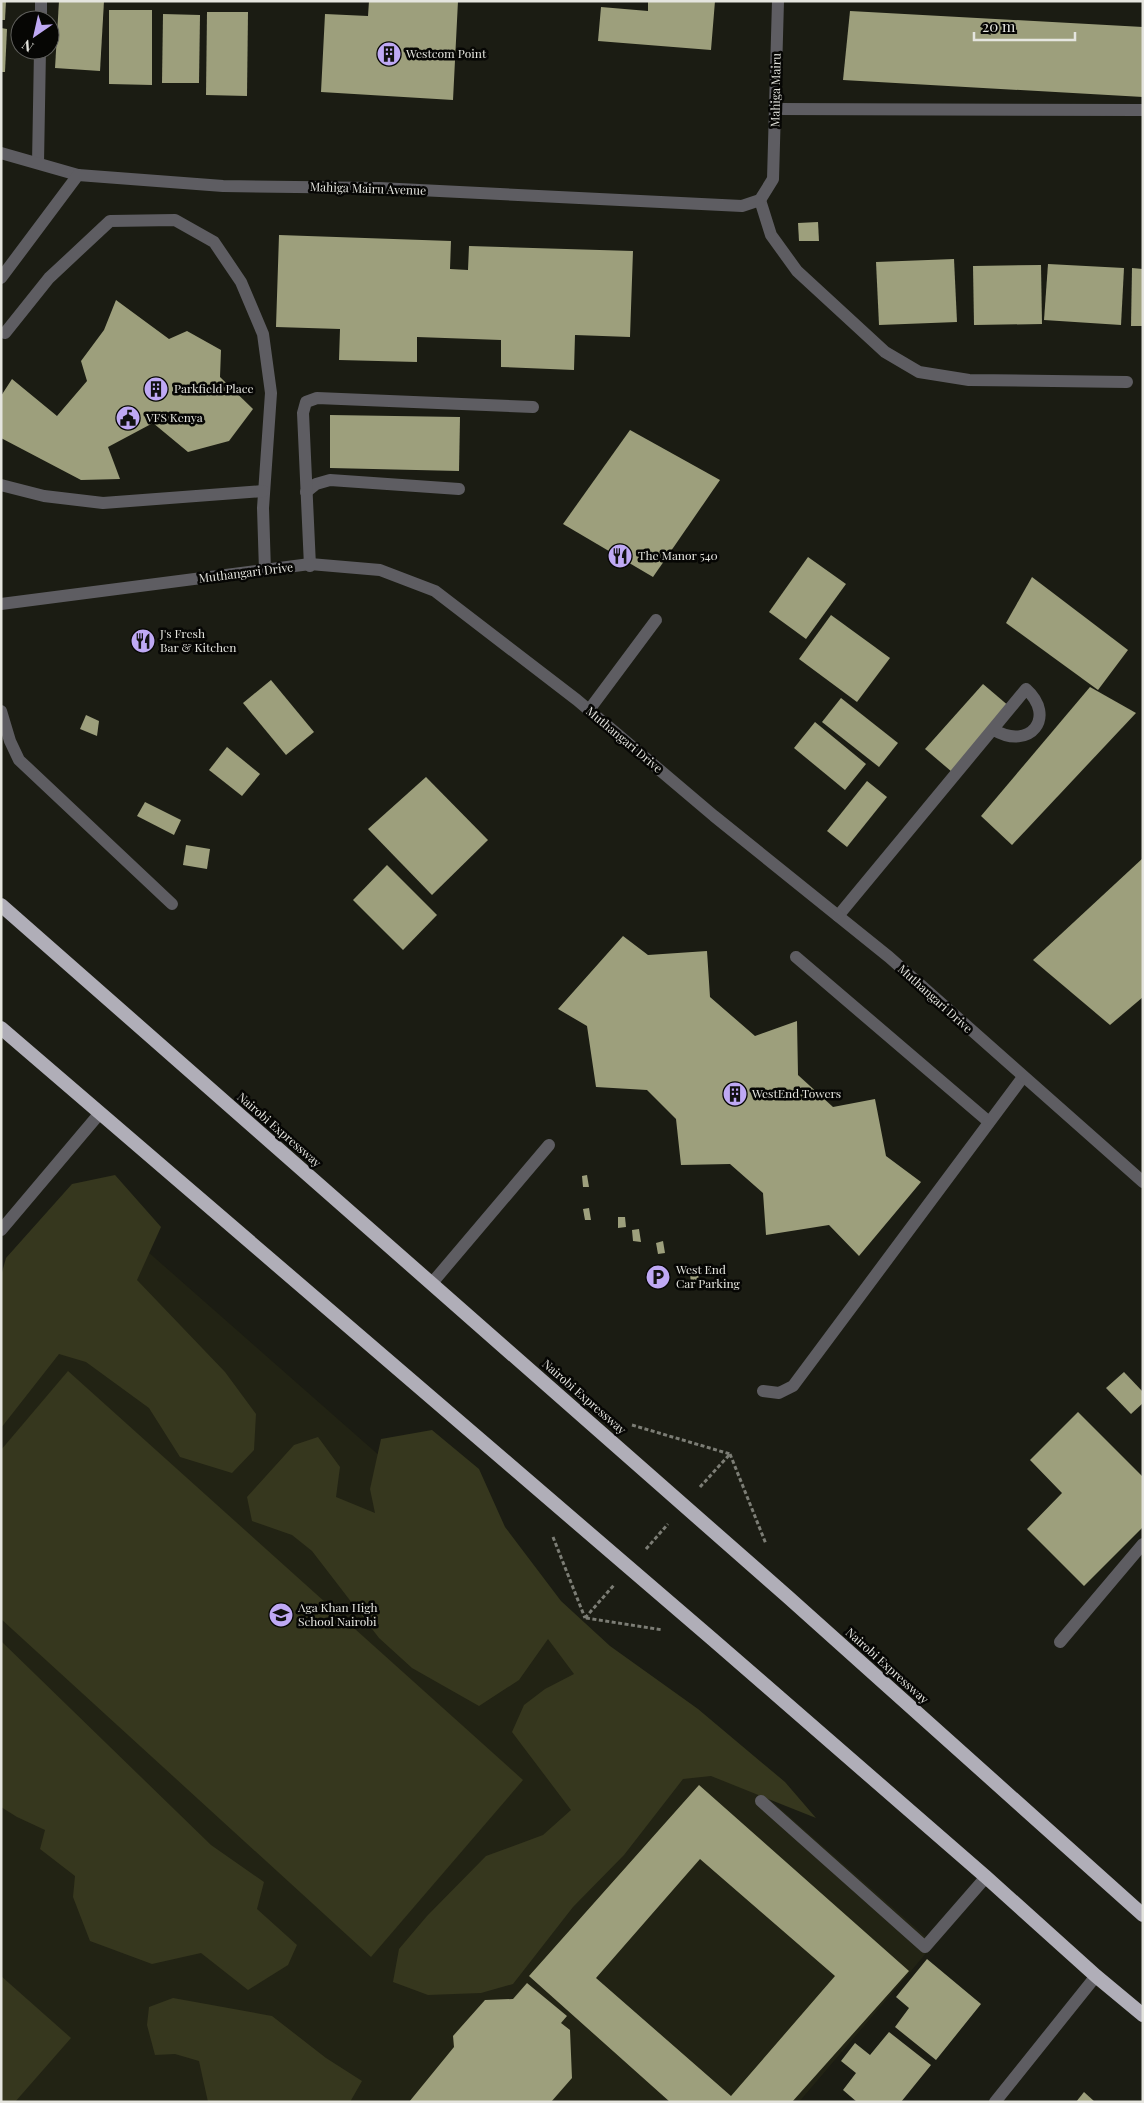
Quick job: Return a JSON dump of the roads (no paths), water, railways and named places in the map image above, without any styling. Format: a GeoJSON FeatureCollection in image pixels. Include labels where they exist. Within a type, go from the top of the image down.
{"type":"FeatureCollection","features":[{"type":"Feature","properties":{"kind":"highway","name":"Nairobi Expressway"},"geometry":{"type":"LineString","coordinates":[[1,905],[795,1604],[1143,1915]]}},
{"type":"Feature","properties":{"kind":"highway"},"geometry":{"type":"LineString","coordinates":[[1,1028],[711,1638],[986,1877],[1096,1976],[1143,2015]]}},
{"type":"Feature","properties":{"kind":"street","name":"Mahiga Mairu"},"geometry":{"type":"LineString","coordinates":[[760,200],[773,179],[778,1]]}},
{"type":"Feature","properties":{"kind":"street"},"geometry":{"type":"LineString","coordinates":[[38,163],[40,60]]}},
{"type":"Feature","properties":{"kind":"street"},"geometry":{"type":"LineString","coordinates":[[776,109],[1143,110]]}},
{"type":"Feature","properties":{"kind":"street","name":"Mahiga Mairu Avenue"},"geometry":{"type":"LineString","coordinates":[[1,152],[78,175],[223,186],[379,188],[742,206],[760,200]]}},
{"type":"Feature","properties":{"kind":"street"},"geometry":{"type":"LineString","coordinates":[[1,278],[78,175]]}},
{"type":"Feature","properties":{"kind":"street"},"geometry":{"type":"LineString","coordinates":[[760,200],[771,235],[797,271],[885,352],[919,372],[969,380],[1127,382]]}},
{"type":"Feature","properties":{"kind":"street"},"geometry":{"type":"LineString","coordinates":[[5,333],[49,278],[110,220],[175,220],[214,242],[241,282],[263,334],[271,394],[264,490],[265,571]]}},
{"type":"Feature","properties":{"kind":"street"},"geometry":{"type":"LineString","coordinates":[[310,566],[303,413],[306,402],[316,398],[533,407]]}},
{"type":"Feature","properties":{"kind":"street"},"geometry":{"type":"LineString","coordinates":[[306,492],[316,484],[330,480],[459,489]]}},
{"type":"Feature","properties":{"kind":"street"},"geometry":{"type":"LineString","coordinates":[[1,485],[44,496],[103,503],[264,490]]}},
{"type":"Feature","properties":{"kind":"street","name":"Muthangari Drive"},"geometry":{"type":"LineString","coordinates":[[1,604],[310,566],[380,570],[435,591],[589,710],[889,957],[1143,1182]]}},
{"type":"Feature","properties":{"kind":"street"},"geometry":{"type":"LineString","coordinates":[[589,710],[656,620]]}},
{"type":"Feature","properties":{"kind":"street"},"geometry":{"type":"LineString","coordinates":[[1,711],[10,741],[19,760],[172,904]]}},
{"type":"Feature","properties":{"kind":"street"},"geometry":{"type":"LineString","coordinates":[[838,916],[994,730]]}},
{"type":"Feature","properties":{"kind":"street"},"geometry":{"type":"LineString","coordinates":[[796,957],[990,1122]]}},
{"type":"Feature","properties":{"kind":"street"},"geometry":{"type":"LineString","coordinates":[[763,1391],[779,1393],[793,1386],[1023,1077]]}},
{"type":"Feature","properties":{"kind":"street"},"geometry":{"type":"LineString","coordinates":[[1,1230],[100,1113]]}},
{"type":"Feature","properties":{"kind":"street"},"geometry":{"type":"LineString","coordinates":[[432,1283],[549,1145]]}},
{"type":"Feature","properties":{"kind":"street"},"geometry":{"type":"LineString","coordinates":[[1060,1642],[1143,1544]]}},
{"type":"Feature","properties":{"kind":"street"},"geometry":{"type":"LineString","coordinates":[[761,1801],[925,1947],[986,1877]]}},
{"type":"Feature","properties":{"kind":"street"},"geometry":{"type":"LineString","coordinates":[[995,2102],[1096,1976]]}},
{"type":"Feature","properties":{"kind":"place","name":"Westcom Point"},"geometry":{"type":"Point","coordinates":[389,54]}},
{"type":"Feature","properties":{"kind":"place","name":"Parkfield Place"},"geometry":{"type":"Point","coordinates":[156,389]}},
{"type":"Feature","properties":{"kind":"place","name":"VFS Kenya"},"geometry":{"type":"Point","coordinates":[128,418]}},
{"type":"Feature","properties":{"kind":"place","name":"The Manor 540"},"geometry":{"type":"Point","coordinates":[620,556]}},
{"type":"Feature","properties":{"kind":"place","name":"J's Fresh Bar & Kitchen"},"geometry":{"type":"Point","coordinates":[143,641]}},
{"type":"Feature","properties":{"kind":"place","name":"WestEnd Towers"},"geometry":{"type":"Point","coordinates":[735,1094]}},
{"type":"Feature","properties":{"kind":"place","name":"West End Car Parking"},"geometry":{"type":"Point","coordinates":[658,1277]}},
{"type":"Feature","properties":{"kind":"place","name":"Aga Khan High School Nairobi"},"geometry":{"type":"Point","coordinates":[281,1615]}}]}
